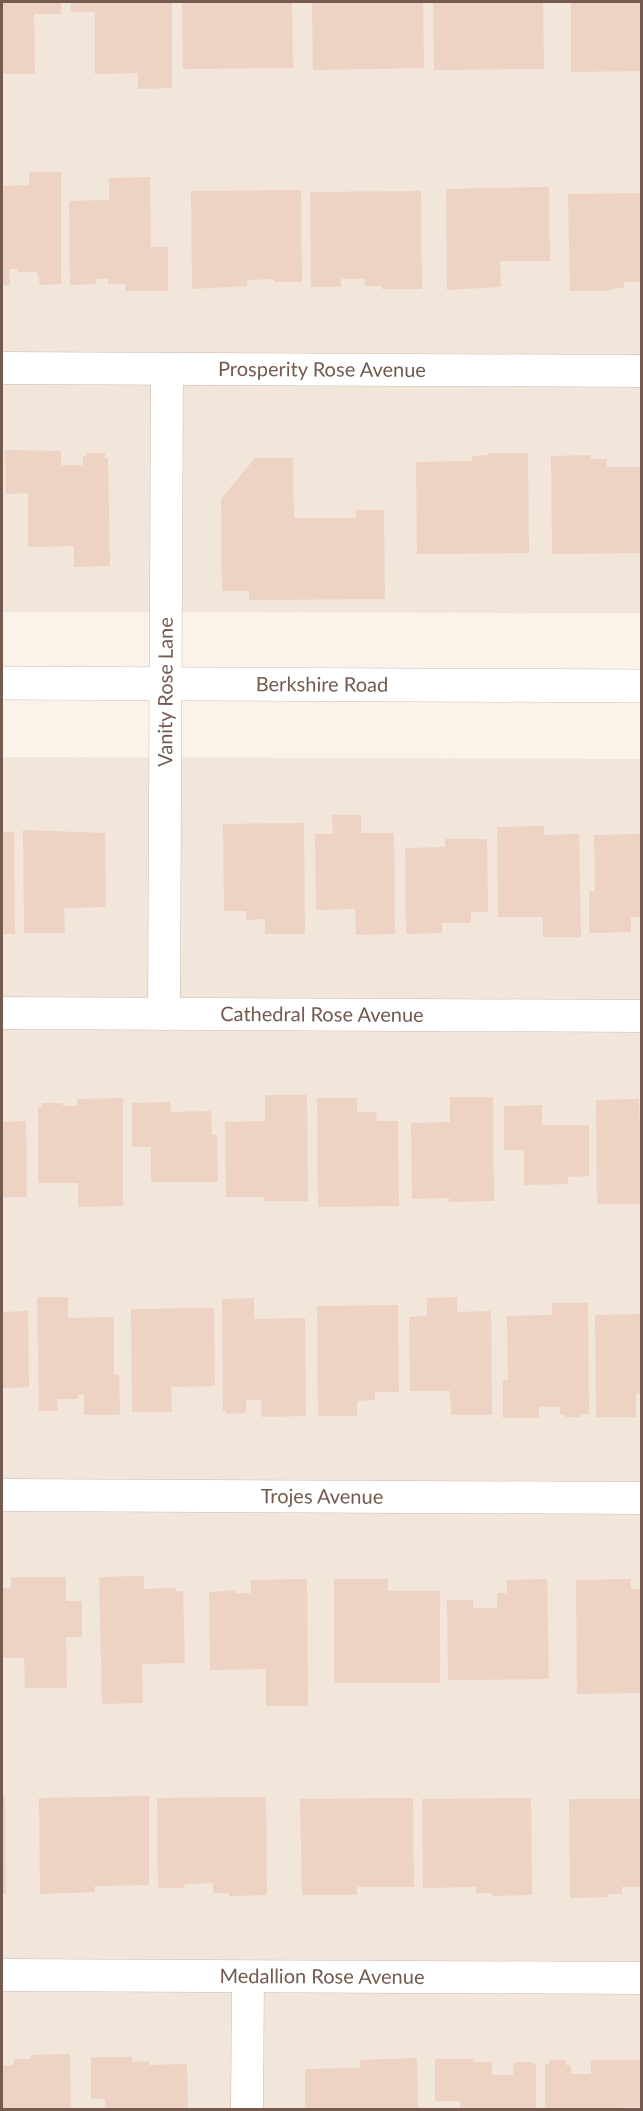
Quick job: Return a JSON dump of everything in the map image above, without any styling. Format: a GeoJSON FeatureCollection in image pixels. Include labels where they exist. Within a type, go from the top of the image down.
{"type":"FeatureCollection","features":[{"type":"Feature","properties":{"kind":"street","name":"Prosperity Rose Avenue"},"geometry":{"type":"LineString","coordinates":[[2,368],[642,372]]}},
{"type":"Feature","properties":{"kind":"street","name":"Vanity Rose Lane"},"geometry":{"type":"LineString","coordinates":[[164,1014],[167,369]]}},
{"type":"Feature","properties":{"kind":"street","name":"Berkshire Road"},"geometry":{"type":"LineString","coordinates":[[2,683],[642,686]]}},
{"type":"Feature","properties":{"kind":"street","name":"Cathedral Rose Avenue"},"geometry":{"type":"LineString","coordinates":[[2,1013],[642,1016]]}},
{"type":"Feature","properties":{"kind":"street","name":"Trojes Avenue"},"geometry":{"type":"LineString","coordinates":[[2,1495],[642,1498]]}},
{"type":"Feature","properties":{"kind":"street","name":"Medallion Rose Avenue"},"geometry":{"type":"LineString","coordinates":[[2,1975],[642,1978]]}},
{"type":"Feature","properties":{"kind":"street"},"geometry":{"type":"LineString","coordinates":[[247,2109],[248,1977]]}},
{"type":"Feature","properties":{"kind":"shaded area"},"geometry":{"type":"Polygon","coordinates":[[[2,2],[641,2],[641,613],[2,612],[2,2]]]}},
{"type":"Feature","properties":{"kind":"shaded area"},"geometry":{"type":"Polygon","coordinates":[[[2,757],[641,759],[641,2109],[2,2109],[2,757]]]}},
{"type":"Feature","properties":{"kind":"building"},"geometry":{"type":"Polygon","coordinates":[[[2,2],[61,2],[61,14],[34,14],[35,74],[2,74],[2,2]]]}},
{"type":"Feature","properties":{"kind":"building"},"geometry":{"type":"Polygon","coordinates":[[[71,2],[172,2],[172,88],[138,89],[138,73],[95,74],[95,12],[71,12],[71,2]]]}},
{"type":"Feature","properties":{"kind":"building"},"geometry":{"type":"Polygon","coordinates":[[[182,2],[292,2],[293,68],[183,69],[182,2]]]}},
{"type":"Feature","properties":{"kind":"building"},"geometry":{"type":"Polygon","coordinates":[[[312,2],[423,2],[424,68],[313,70],[312,2]]]}},
{"type":"Feature","properties":{"kind":"building"},"geometry":{"type":"Polygon","coordinates":[[[433,2],[543,2],[544,69],[434,70],[433,2]]]}},
{"type":"Feature","properties":{"kind":"building"},"geometry":{"type":"Polygon","coordinates":[[[571,2],[642,2],[642,71],[571,72],[571,2]]]}},
{"type":"Feature","properties":{"kind":"building"},"geometry":{"type":"Polygon","coordinates":[[[29,172],[61,172],[61,284],[40,285],[37,272],[18,272],[18,269],[9,269],[10,285],[2,285],[2,186],[29,185],[29,172]]]}},
{"type":"Feature","properties":{"kind":"building"},"geometry":{"type":"Polygon","coordinates":[[[150,177],[151,247],[168,247],[168,291],[125,291],[125,284],[108,284],[108,279],[96,279],[96,284],[70,285],[69,201],[109,200],[109,178],[150,177]]]}},
{"type":"Feature","properties":{"kind":"building"},"geometry":{"type":"Polygon","coordinates":[[[549,187],[550,261],[500,261],[501,287],[447,290],[446,189],[549,187]]]}},
{"type":"Feature","properties":{"kind":"building"},"geometry":{"type":"Polygon","coordinates":[[[301,190],[302,282],[274,282],[274,279],[247,280],[247,286],[192,289],[191,191],[301,190]]]}},
{"type":"Feature","properties":{"kind":"building"},"geometry":{"type":"Polygon","coordinates":[[[421,191],[422,289],[382,289],[382,286],[365,286],[365,279],[341,279],[341,287],[311,287],[310,192],[421,191]]]}},
{"type":"Feature","properties":{"kind":"building"},"geometry":{"type":"Polygon","coordinates":[[[642,193],[642,282],[624,282],[624,288],[609,289],[609,291],[570,291],[568,194],[642,193]]]}},
{"type":"Feature","properties":{"kind":"building"},"geometry":{"type":"Polygon","coordinates":[[[5,450],[61,451],[61,465],[83,465],[83,456],[86,456],[86,453],[105,453],[105,458],[108,458],[110,566],[74,567],[74,546],[28,547],[28,493],[6,494],[5,450]]]}},
{"type":"Feature","properties":{"kind":"building"},"geometry":{"type":"Polygon","coordinates":[[[489,453],[528,453],[529,553],[417,554],[416,462],[472,461],[472,456],[489,455],[489,453]]]}},
{"type":"Feature","properties":{"kind":"building"},"geometry":{"type":"Polygon","coordinates":[[[591,455],[591,459],[607,459],[607,467],[642,467],[642,553],[552,554],[551,456],[591,455]]]}},
{"type":"Feature","properties":{"kind":"building"},"geometry":{"type":"Polygon","coordinates":[[[255,458],[293,458],[294,518],[356,518],[356,510],[384,510],[385,599],[249,600],[249,591],[222,591],[221,499],[255,458]]]}},
{"type":"Feature","properties":{"kind":"building"},"geometry":{"type":"Polygon","coordinates":[[[332,815],[361,815],[361,833],[394,833],[395,934],[356,935],[355,909],[316,910],[315,834],[333,834],[332,815]]]}},
{"type":"Feature","properties":{"kind":"building"},"geometry":{"type":"Polygon","coordinates":[[[304,823],[305,934],[265,934],[265,919],[246,920],[246,911],[224,911],[223,824],[304,823]]]}},
{"type":"Feature","properties":{"kind":"building"},"geometry":{"type":"Polygon","coordinates":[[[544,826],[544,835],[579,834],[581,937],[543,937],[543,917],[498,917],[497,827],[544,826]]]}},
{"type":"Feature","properties":{"kind":"building"},"geometry":{"type":"Polygon","coordinates":[[[23,830],[105,833],[106,907],[64,908],[65,933],[24,933],[23,830]]]}},
{"type":"Feature","properties":{"kind":"building"},"geometry":{"type":"Polygon","coordinates":[[[2,832],[14,832],[15,934],[2,934],[2,832]]]}},
{"type":"Feature","properties":{"kind":"building"},"geometry":{"type":"Polygon","coordinates":[[[642,834],[642,917],[631,917],[631,932],[589,933],[589,891],[595,891],[594,835],[642,834]]]}},
{"type":"Feature","properties":{"kind":"building"},"geometry":{"type":"Polygon","coordinates":[[[445,839],[487,839],[488,912],[471,912],[471,923],[442,923],[442,933],[406,934],[405,848],[445,847],[445,839]]]}},
{"type":"Feature","properties":{"kind":"building"},"geometry":{"type":"Polygon","coordinates":[[[265,1095],[307,1095],[308,1201],[264,1201],[263,1197],[226,1197],[225,1122],[265,1121],[265,1095]]]}},
{"type":"Feature","properties":{"kind":"building"},"geometry":{"type":"Polygon","coordinates":[[[450,1097],[493,1097],[494,1201],[449,1202],[449,1198],[412,1199],[411,1123],[450,1122],[450,1097]]]}},
{"type":"Feature","properties":{"kind":"building"},"geometry":{"type":"Polygon","coordinates":[[[123,1098],[123,1206],[78,1207],[78,1183],[38,1183],[38,1107],[42,1107],[42,1103],[77,1106],[77,1099],[123,1098]]]}},
{"type":"Feature","properties":{"kind":"building"},"geometry":{"type":"Polygon","coordinates":[[[317,1098],[357,1098],[357,1112],[376,1112],[377,1121],[398,1121],[399,1206],[318,1207],[317,1098]]]}},
{"type":"Feature","properties":{"kind":"building"},"geometry":{"type":"Polygon","coordinates":[[[639,1099],[640,1125],[642,1125],[642,1204],[597,1204],[596,1100],[639,1099]]]}},
{"type":"Feature","properties":{"kind":"building"},"geometry":{"type":"Polygon","coordinates":[[[170,1102],[171,1112],[211,1111],[212,1135],[217,1135],[218,1182],[151,1182],[151,1147],[132,1147],[132,1103],[170,1102]]]}},
{"type":"Feature","properties":{"kind":"building"},"geometry":{"type":"Polygon","coordinates":[[[542,1105],[542,1125],[589,1125],[589,1176],[568,1177],[568,1184],[524,1185],[524,1150],[504,1150],[504,1106],[542,1105]]]}},
{"type":"Feature","properties":{"kind":"building"},"geometry":{"type":"Polygon","coordinates":[[[26,1121],[27,1197],[2,1197],[2,1122],[26,1121]]]}},
{"type":"Feature","properties":{"kind":"building"},"geometry":{"type":"Polygon","coordinates":[[[37,1297],[68,1297],[68,1318],[114,1317],[114,1375],[119,1375],[120,1415],[84,1415],[84,1395],[78,1395],[78,1399],[57,1399],[58,1410],[39,1411],[37,1297]]]}},
{"type":"Feature","properties":{"kind":"building"},"geometry":{"type":"Polygon","coordinates":[[[457,1297],[457,1312],[491,1311],[492,1415],[451,1415],[450,1391],[410,1391],[409,1317],[427,1316],[427,1298],[457,1297]]]}},
{"type":"Feature","properties":{"kind":"building"},"geometry":{"type":"Polygon","coordinates":[[[254,1298],[254,1319],[305,1318],[306,1416],[262,1417],[261,1400],[246,1400],[246,1411],[243,1413],[226,1414],[226,1411],[223,1411],[222,1299],[254,1298]]]}},
{"type":"Feature","properties":{"kind":"building"},"geometry":{"type":"Polygon","coordinates":[[[552,1303],[588,1303],[589,1414],[581,1414],[581,1417],[565,1417],[565,1415],[560,1415],[560,1407],[539,1407],[539,1418],[503,1418],[503,1380],[508,1380],[507,1316],[552,1315],[552,1303]]]}},
{"type":"Feature","properties":{"kind":"building"},"geometry":{"type":"Polygon","coordinates":[[[398,1305],[399,1392],[375,1392],[375,1400],[357,1401],[357,1416],[318,1416],[317,1306],[398,1305]]]}},
{"type":"Feature","properties":{"kind":"building"},"geometry":{"type":"Polygon","coordinates":[[[214,1308],[215,1386],[171,1387],[172,1412],[132,1412],[131,1309],[214,1308]]]}},
{"type":"Feature","properties":{"kind":"building"},"geometry":{"type":"Polygon","coordinates":[[[28,1311],[29,1387],[2,1388],[2,1312],[28,1311]]]}},
{"type":"Feature","properties":{"kind":"building"},"geometry":{"type":"Polygon","coordinates":[[[642,1314],[642,1393],[636,1394],[636,1417],[596,1417],[595,1315],[642,1314]]]}},
{"type":"Feature","properties":{"kind":"building"},"geometry":{"type":"Polygon","coordinates":[[[144,1576],[144,1589],[176,1588],[176,1591],[183,1591],[185,1663],[142,1664],[143,1703],[102,1704],[99,1577],[144,1576]]]}},
{"type":"Feature","properties":{"kind":"building"},"geometry":{"type":"Polygon","coordinates":[[[11,1577],[66,1577],[66,1601],[82,1601],[82,1637],[66,1637],[67,1688],[25,1688],[24,1658],[2,1658],[2,1588],[11,1588],[11,1577]]]}},
{"type":"Feature","properties":{"kind":"building"},"geometry":{"type":"Polygon","coordinates":[[[307,1579],[308,1706],[266,1706],[266,1669],[210,1670],[209,1592],[236,1590],[236,1593],[251,1593],[251,1580],[307,1579]]]}},
{"type":"Feature","properties":{"kind":"building"},"geometry":{"type":"Polygon","coordinates":[[[334,1579],[388,1579],[388,1591],[440,1591],[440,1683],[334,1683],[334,1579]]]}},
{"type":"Feature","properties":{"kind":"building"},"geometry":{"type":"Polygon","coordinates":[[[547,1579],[549,1679],[448,1680],[447,1600],[473,1600],[473,1608],[497,1608],[497,1593],[507,1593],[507,1580],[547,1579]]]}},
{"type":"Feature","properties":{"kind":"building"},"geometry":{"type":"Polygon","coordinates":[[[631,1579],[631,1589],[642,1589],[642,1693],[577,1694],[576,1580],[631,1579]]]}},
{"type":"Feature","properties":{"kind":"building"},"geometry":{"type":"Polygon","coordinates":[[[5,1796],[6,1894],[2,1894],[2,1797],[5,1796]]]}},
{"type":"Feature","properties":{"kind":"building"},"geometry":{"type":"Polygon","coordinates":[[[149,1796],[149,1885],[95,1886],[95,1892],[40,1894],[39,1798],[149,1796]]]}},
{"type":"Feature","properties":{"kind":"building"},"geometry":{"type":"Polygon","coordinates":[[[266,1797],[267,1895],[229,1896],[229,1893],[213,1893],[213,1883],[184,1884],[185,1888],[158,1888],[157,1798],[266,1797]]]}},
{"type":"Feature","properties":{"kind":"building"},"geometry":{"type":"Polygon","coordinates":[[[413,1798],[414,1887],[357,1887],[357,1895],[302,1895],[300,1799],[413,1798]]]}},
{"type":"Feature","properties":{"kind":"building"},"geometry":{"type":"Polygon","coordinates":[[[531,1798],[532,1895],[492,1896],[492,1893],[476,1893],[476,1887],[423,1888],[422,1799],[531,1798]]]}},
{"type":"Feature","properties":{"kind":"building"},"geometry":{"type":"Polygon","coordinates":[[[569,1799],[642,1799],[642,1887],[622,1887],[622,1894],[608,1894],[608,1897],[570,1898],[569,1799]]]}},
{"type":"Feature","properties":{"kind":"building"},"geometry":{"type":"Polygon","coordinates":[[[70,2054],[71,2110],[2,2110],[2,2066],[14,2065],[14,2059],[31,2059],[31,2055],[70,2054]]]}},
{"type":"Feature","properties":{"kind":"building"},"geometry":{"type":"Polygon","coordinates":[[[91,2057],[132,2057],[132,2062],[149,2061],[149,2065],[187,2064],[188,2110],[105,2110],[105,2099],[91,2099],[91,2057]]]}},
{"type":"Feature","properties":{"kind":"building"},"geometry":{"type":"Polygon","coordinates":[[[417,2058],[418,2110],[305,2110],[305,2069],[360,2068],[360,2060],[417,2058]]]}},
{"type":"Feature","properties":{"kind":"building"},"geometry":{"type":"Polygon","coordinates":[[[435,2059],[473,2059],[473,2062],[492,2062],[492,2075],[513,2075],[515,2062],[533,2062],[533,2065],[536,2064],[536,2110],[460,2110],[460,2101],[435,2101],[435,2059]]]}},
{"type":"Feature","properties":{"kind":"building"},"geometry":{"type":"Polygon","coordinates":[[[549,2060],[566,2060],[566,2065],[571,2065],[571,2074],[591,2074],[591,2060],[642,2060],[642,2107],[623,2107],[623,2110],[545,2110],[545,2064],[549,2064],[549,2060]]]}}]}
